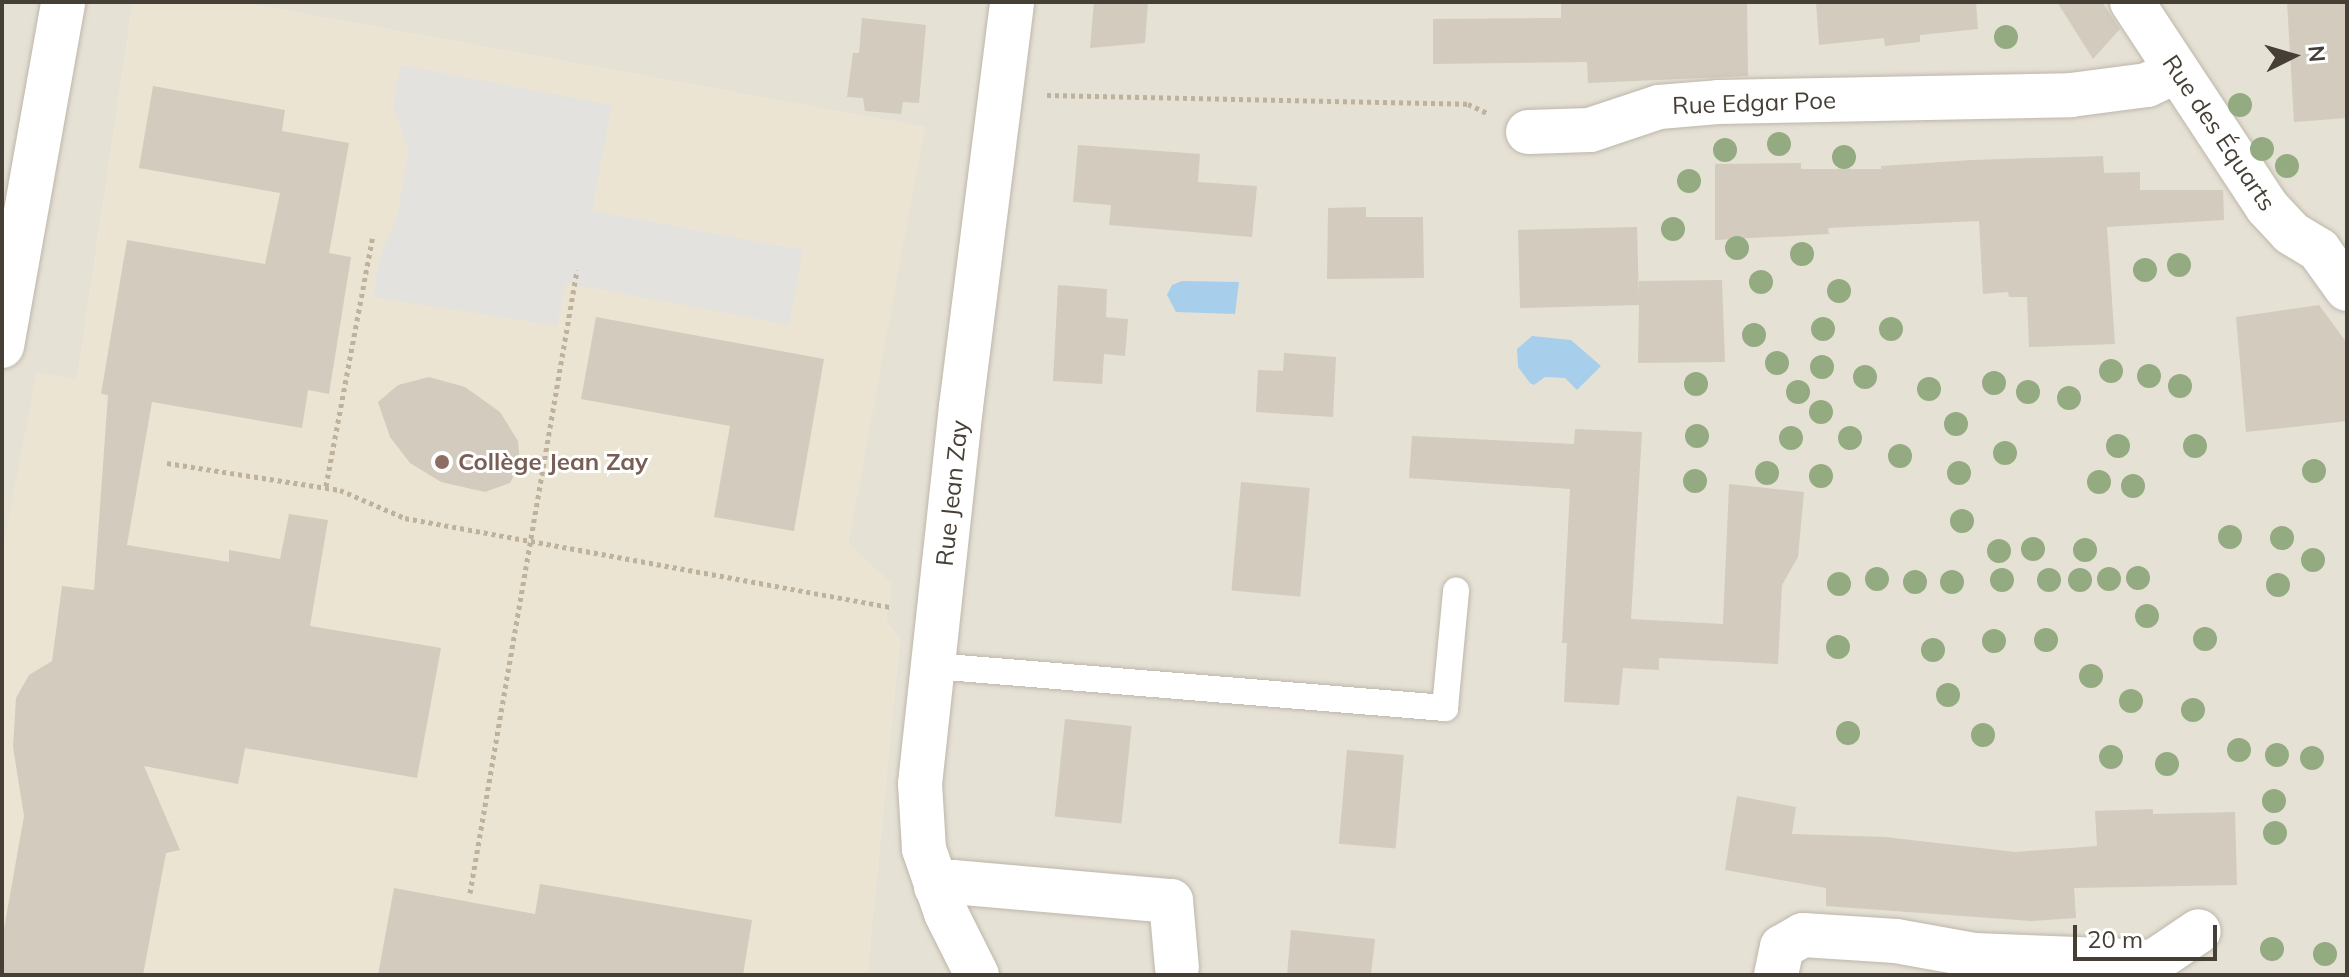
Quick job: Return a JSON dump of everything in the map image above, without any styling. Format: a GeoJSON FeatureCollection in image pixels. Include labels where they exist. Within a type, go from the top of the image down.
{"type":"FeatureCollection","features":[{"type":"Feature","properties":{"kind":"street"},"geometry":{"type":"LineString","coordinates":[[2,346],[8,280],[63,2]]}},
{"type":"Feature","properties":{"kind":"street","name":"Rue Jean Zay"},"geometry":{"type":"LineString","coordinates":[[965,971],[924,849],[920,814],[961,407],[1012,2]]}},
{"type":"Feature","properties":{"kind":"street","name":"Rue des Équarts"},"geometry":{"type":"LineString","coordinates":[[2132,2],[2267,207],[2291,233],[2319,250],[2347,289]]}},
{"type":"Feature","properties":{"kind":"street","name":"Rue Edgar Poe"},"geometry":{"type":"LineString","coordinates":[[1528,132],[1590,130],[1659,107],[1718,102],[2071,95],[2147,85],[2177,71]]}},
{"type":"Feature","properties":{"kind":"street"},"geometry":{"type":"LineString","coordinates":[[936,887],[953,882],[1171,901],[1177,968]]}},
{"type":"Feature","properties":{"kind":"street"},"geometry":{"type":"LineString","coordinates":[[1776,975],[1782,947],[1803,935],[1896,941],[1974,955],[2153,962],[2199,931]]}},
{"type":"Feature","properties":{"kind":"lane"},"geometry":{"type":"LineString","coordinates":[[934,666],[1445,708],[1456,591]]}},
{"type":"Feature","properties":{"kind":"path"},"geometry":{"type":"LineString","coordinates":[[1002,94],[1468,104],[1528,132]]}},
{"type":"Feature","properties":{"kind":"path"},"geometry":{"type":"LineString","coordinates":[[326,486],[373,235]]}},
{"type":"Feature","properties":{"kind":"path"},"geometry":{"type":"LineString","coordinates":[[470,893],[577,270]]}},
{"type":"Feature","properties":{"kind":"path"},"geometry":{"type":"LineString","coordinates":[[167,463],[326,486],[405,518],[888,606],[941,609]]}},
{"type":"Feature","properties":{"kind":"shaded area"},"geometry":{"type":"Polygon","coordinates":[[[2,2],[133,2],[77,380],[37,373],[3,553],[2,2]]]}},
{"type":"Feature","properties":{"kind":"shaded area","name":"Collège Jean Zay"},"geometry":{"type":"Polygon","coordinates":[[[133,2],[239,2],[925,127],[848,544],[891,583],[886,622],[900,638],[867,975],[2,975],[2,553],[37,372],[77,380],[133,2]]]}},
{"type":"Feature","properties":{"kind":"shaded area"},"geometry":{"type":"Polygon","coordinates":[[[239,2],[2347,2],[2347,975],[867,975],[900,638],[886,622],[891,583],[848,544],[924,127],[239,2]]]}},
{"type":"Feature","properties":{"kind":"shaded area"},"geometry":{"type":"Polygon","coordinates":[[[400,65],[612,105],[592,211],[803,250],[789,325],[566,283],[557,326],[373,297],[381,253],[397,217],[409,150],[393,107],[400,65]]]}},
{"type":"Feature","properties":{"kind":"water"},"geometry":{"type":"Polygon","coordinates":[[[1182,281],[1239,282],[1235,314],[1176,312],[1167,295],[1172,285],[1182,281]]]}},
{"type":"Feature","properties":{"kind":"water"},"geometry":{"type":"Polygon","coordinates":[[[1532,336],[1571,340],[1601,366],[1577,390],[1565,378],[1545,377],[1534,385],[1518,367],[1517,349],[1532,336]]]}},
{"type":"Feature","properties":{"kind":"building"},"geometry":{"type":"Polygon","coordinates":[[[1094,2],[1148,2],[1145,43],[1090,48],[1094,2]]]}},
{"type":"Feature","properties":{"kind":"building"},"geometry":{"type":"Polygon","coordinates":[[[1561,2],[1747,2],[1748,76],[1588,83],[1587,62],[1433,64],[1433,19],[1561,18],[1561,2]]]}},
{"type":"Feature","properties":{"kind":"building"},"geometry":{"type":"Polygon","coordinates":[[[1816,2],[1976,2],[1978,29],[1920,35],[1920,42],[1885,46],[1884,38],[1819,45],[1816,2]]]}},
{"type":"Feature","properties":{"kind":"building"},"geometry":{"type":"Polygon","coordinates":[[[2057,2],[2102,2],[2120,29],[2093,59],[2057,2]]]}},
{"type":"Feature","properties":{"kind":"building"},"geometry":{"type":"Polygon","coordinates":[[[2287,2],[2347,2],[2347,118],[2294,122],[2287,2]]]}},
{"type":"Feature","properties":{"kind":"building"},"geometry":{"type":"Polygon","coordinates":[[[862,18],[926,25],[919,103],[903,102],[901,114],[865,111],[863,98],[847,97],[853,53],[859,53],[862,18]]]}},
{"type":"Feature","properties":{"kind":"building"},"geometry":{"type":"Polygon","coordinates":[[[153,86],[285,110],[282,131],[349,143],[329,253],[351,257],[329,394],[308,390],[302,428],[152,402],[127,545],[229,562],[229,550],[280,559],[289,514],[328,520],[310,626],[441,648],[417,778],[245,748],[238,784],[144,766],[180,850],[166,853],[143,975],[2,975],[2,940],[24,816],[13,747],[16,698],[29,675],[52,661],[62,586],[94,590],[108,395],[101,394],[127,240],[265,264],[280,193],[139,168],[153,86]]]}},
{"type":"Feature","properties":{"kind":"building"},"geometry":{"type":"Polygon","coordinates":[[[1078,145],[1200,154],[1198,182],[1257,186],[1252,237],[1109,225],[1111,205],[1073,202],[1078,145]]]}},
{"type":"Feature","properties":{"kind":"building"},"geometry":{"type":"Polygon","coordinates":[[[2103,156],[2104,173],[2140,172],[2140,190],[2223,190],[2224,220],[2107,227],[2115,344],[2029,347],[2027,297],[2009,297],[2008,292],[1983,294],[1979,221],[1828,228],[1829,234],[1715,240],[1715,164],[1801,163],[1801,169],[1881,169],[1881,166],[1972,160],[2103,156]]]}},
{"type":"Feature","properties":{"kind":"building"},"geometry":{"type":"Polygon","coordinates":[[[1366,207],[1366,217],[1423,217],[1424,278],[1327,279],[1328,208],[1366,207]]]}},
{"type":"Feature","properties":{"kind":"building"},"geometry":{"type":"Polygon","coordinates":[[[1637,227],[1639,300],[1639,281],[1722,280],[1725,362],[1638,363],[1639,305],[1520,308],[1518,230],[1637,227]]]}},
{"type":"Feature","properties":{"kind":"building"},"geometry":{"type":"Polygon","coordinates":[[[1058,285],[1107,289],[1106,317],[1128,319],[1125,356],[1104,354],[1102,384],[1053,381],[1058,285]]]}},
{"type":"Feature","properties":{"kind":"building"},"geometry":{"type":"Polygon","coordinates":[[[2319,305],[2347,343],[2347,421],[2246,432],[2236,317],[2319,305]]]}},
{"type":"Feature","properties":{"kind":"building"},"geometry":{"type":"Polygon","coordinates":[[[596,317],[824,359],[794,531],[714,517],[730,426],[581,399],[596,317]]]}},
{"type":"Feature","properties":{"kind":"building"},"geometry":{"type":"Polygon","coordinates":[[[1284,353],[1336,357],[1333,417],[1256,412],[1258,370],[1283,371],[1284,353]]]}},
{"type":"Feature","properties":{"kind":"building"},"geometry":{"type":"Polygon","coordinates":[[[429,377],[465,387],[500,412],[518,441],[519,466],[510,483],[485,492],[441,482],[410,463],[390,437],[378,402],[398,385],[429,377]]]}},
{"type":"Feature","properties":{"kind":"building"},"geometry":{"type":"Polygon","coordinates":[[[1575,429],[1642,432],[1631,619],[1723,624],[1729,484],[1804,492],[1798,557],[1782,585],[1778,664],[1659,658],[1659,670],[1623,668],[1619,705],[1564,702],[1567,643],[1562,643],[1570,489],[1409,478],[1412,436],[1574,444],[1575,429]]]}},
{"type":"Feature","properties":{"kind":"building"},"geometry":{"type":"Polygon","coordinates":[[[1241,482],[1310,488],[1300,597],[1232,591],[1241,482]]]}},
{"type":"Feature","properties":{"kind":"building"},"geometry":{"type":"Polygon","coordinates":[[[1065,719],[1132,726],[1121,823],[1055,816],[1065,719]]]}},
{"type":"Feature","properties":{"kind":"building"},"geometry":{"type":"Polygon","coordinates":[[[1347,750],[1404,755],[1396,849],[1339,844],[1347,750]]]}},
{"type":"Feature","properties":{"kind":"building"},"geometry":{"type":"Polygon","coordinates":[[[1737,796],[1796,807],[1792,834],[1885,837],[2015,852],[2097,846],[2095,811],[2153,809],[2153,814],[2235,812],[2237,885],[2074,888],[2076,918],[2031,921],[1826,906],[1826,888],[1725,870],[1737,796]]]}},
{"type":"Feature","properties":{"kind":"building"},"geometry":{"type":"Polygon","coordinates":[[[540,884],[752,920],[743,975],[378,975],[394,888],[535,914],[540,884]]]}},
{"type":"Feature","properties":{"kind":"building"},"geometry":{"type":"Polygon","coordinates":[[[1291,930],[1375,939],[1371,975],[1287,975],[1291,930]]]}},
{"type":"Feature","properties":{"kind":"place","name":"Collège Jean Zay"},"geometry":{"type":"Point","coordinates":[442,462]}}]}
